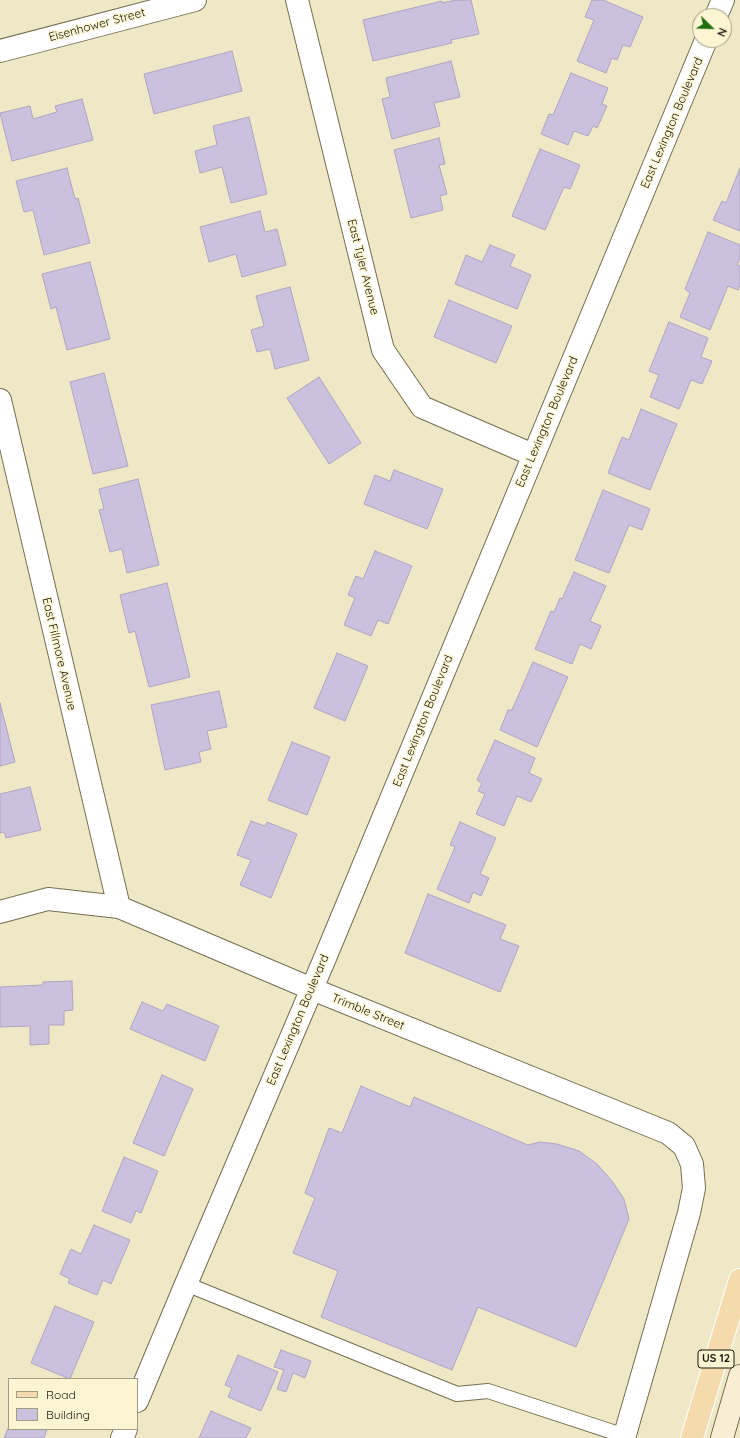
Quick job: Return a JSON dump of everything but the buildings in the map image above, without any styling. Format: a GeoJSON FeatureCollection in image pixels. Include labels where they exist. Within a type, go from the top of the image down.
{"type":"FeatureCollection","features":[{"type":"Feature","properties":{"kind":"main road","name":"US 12"},"geometry":{"type":"LineString","coordinates":[[692,1438],[740,1280]]}},
{"type":"Feature","properties":{"kind":"street","name":"Eisenhower Street"},"geometry":{"type":"LineString","coordinates":[[0,51],[195,0]]}},
{"type":"Feature","properties":{"kind":"street","name":"East Tyler Avenue"},"geometry":{"type":"LineString","coordinates":[[297,0],[383,350],[422,407],[533,455]]}},
{"type":"Feature","properties":{"kind":"street","name":"East Lexington Boulevard"},"geometry":{"type":"LineString","coordinates":[[138,1399],[312,989],[703,48]]}},
{"type":"Feature","properties":{"kind":"street","name":"East Fillmore Avenue"},"geometry":{"type":"LineString","coordinates":[[0,400],[119,907]]}},
{"type":"Feature","properties":{"kind":"street","name":"Trimble Street"},"geometry":{"type":"LineString","coordinates":[[0,912],[48,899],[119,907],[312,989],[668,1133],[684,1146],[692,1164],[694,1188],[689,1213],[624,1437]]}},
{"type":"Feature","properties":{"kind":"street"},"geometry":{"type":"LineString","coordinates":[[722,1438],[740,1376]]}},
{"type":"Feature","properties":{"kind":"lane"},"geometry":{"type":"LineString","coordinates":[[186,1284],[457,1394],[488,1391],[624,1437]]}}]}
